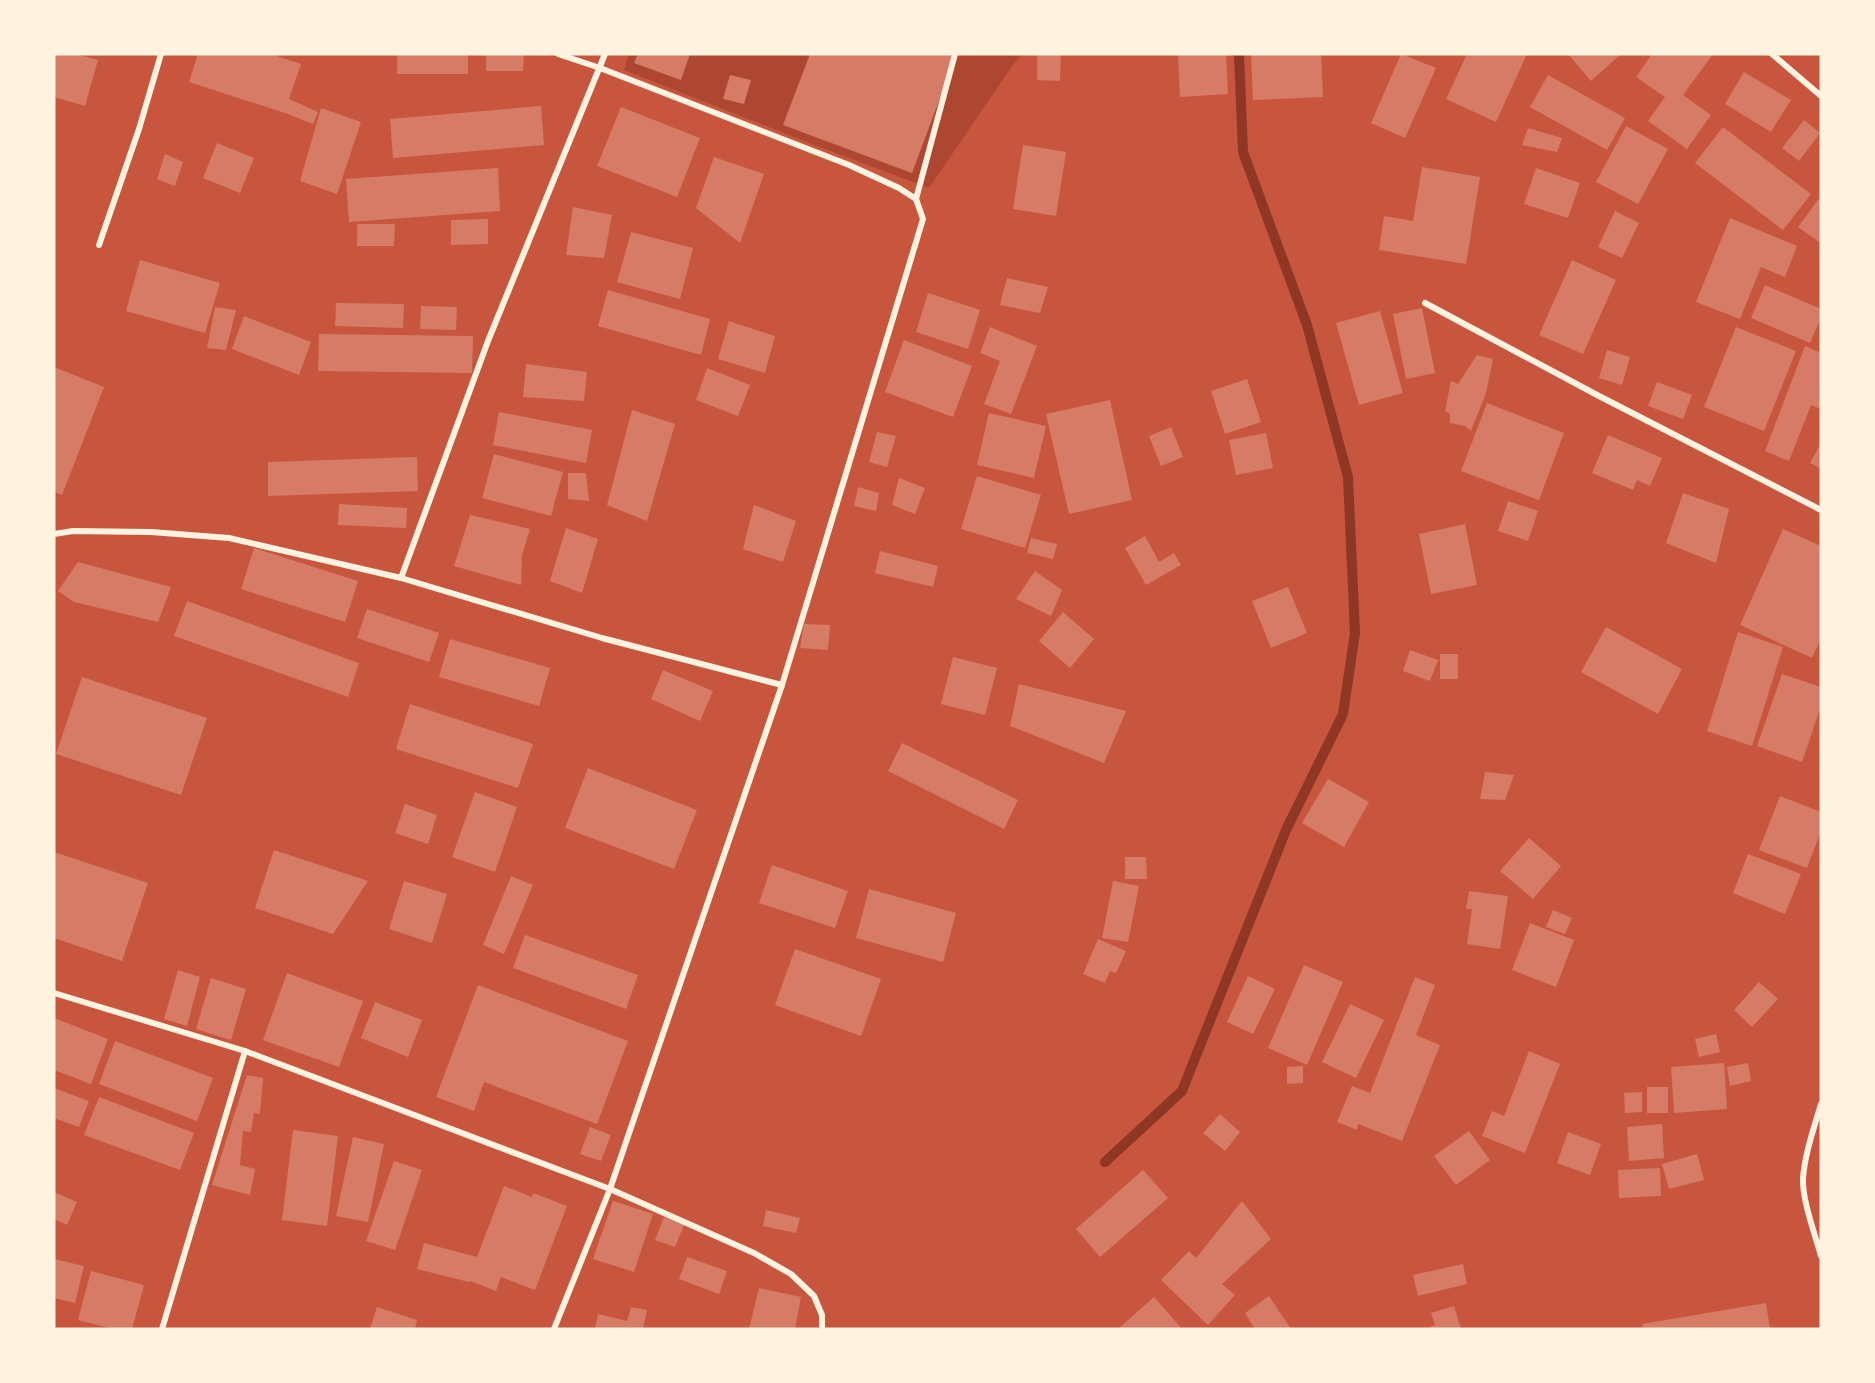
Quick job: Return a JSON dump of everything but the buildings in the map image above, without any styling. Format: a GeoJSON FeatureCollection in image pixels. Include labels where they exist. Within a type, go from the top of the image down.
{"type":"FeatureCollection","features":[{"type":"Feature","properties":{"kind":"street"},"geometry":{"type":"LineString","coordinates":[[99,245],[139,129],[161,54]]}},
{"type":"Feature","properties":{"kind":"street"},"geometry":{"type":"LineString","coordinates":[[558,54],[600,68],[849,165],[899,188],[916,199]]}},
{"type":"Feature","properties":{"kind":"street"},"geometry":{"type":"LineString","coordinates":[[401,578],[488,341],[605,54]]}},
{"type":"Feature","properties":{"kind":"street"},"geometry":{"type":"LineString","coordinates":[[554,1329],[610,1189],[782,685],[923,219],[916,199],[955,54]]}},
{"type":"Feature","properties":{"kind":"street"},"geometry":{"type":"LineString","coordinates":[[1772,54],[1821,96]]}},
{"type":"Feature","properties":{"kind":"street"},"geometry":{"type":"LineString","coordinates":[[1425,303],[1599,396],[1821,510]]}},
{"type":"Feature","properties":{"kind":"street"},"geometry":{"type":"LineString","coordinates":[[54,534],[73,531],[151,532],[229,538],[401,578],[602,638],[782,685]]}},
{"type":"Feature","properties":{"kind":"street"},"geometry":{"type":"LineString","coordinates":[[54,993],[245,1051],[610,1189],[754,1253],[791,1274],[814,1296],[822,1315],[822,1329]]}},
{"type":"Feature","properties":{"kind":"street"},"geometry":{"type":"LineString","coordinates":[[162,1329],[245,1051]]}},
{"type":"Feature","properties":{"kind":"street"},"geometry":{"type":"LineString","coordinates":[[1821,1104],[1806,1156],[1803,1180],[1821,1256]]}},
{"type":"Feature","properties":{"kind":"shaded area"},"geometry":{"type":"Polygon","coordinates":[[[629,54],[1022,54],[929,188],[624,70],[629,54]]]}},
{"type":"Feature","properties":{"kind":"waterway"},"geometry":{"type":"LineString","coordinates":[[1105,1162],[1182,1091],[1286,830],[1343,714],[1355,633],[1348,477],[1307,325],[1243,152],[1239,54]]}}]}
